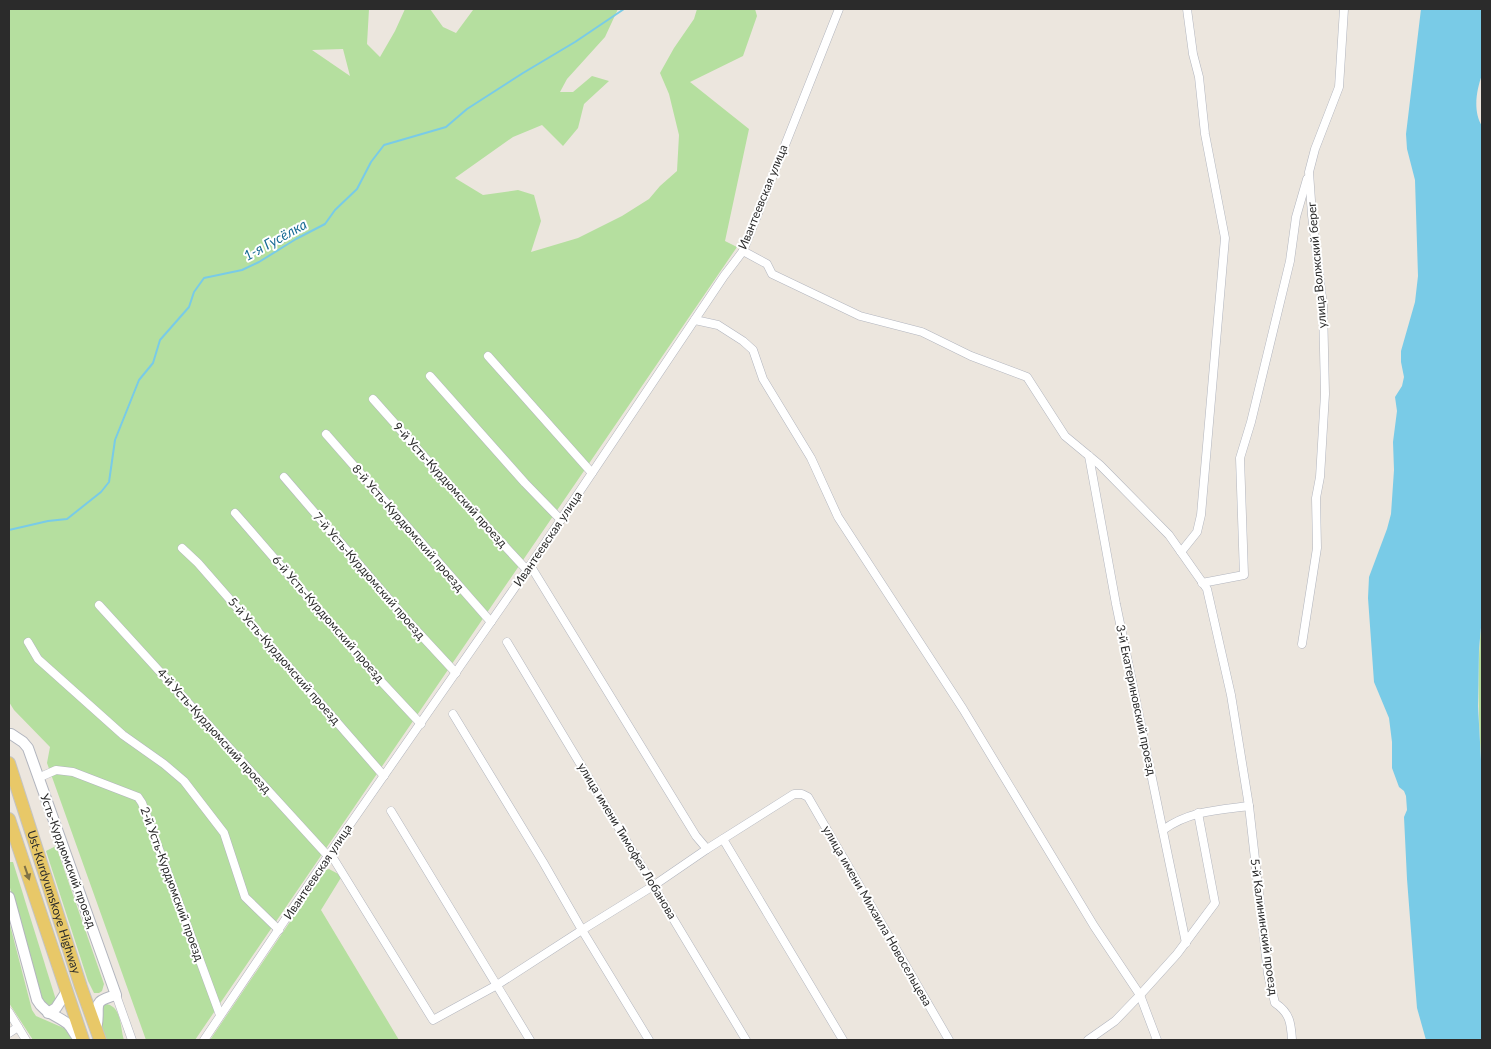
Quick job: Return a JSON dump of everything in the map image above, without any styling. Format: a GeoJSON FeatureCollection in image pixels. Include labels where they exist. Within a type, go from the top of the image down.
{"type":"FeatureCollection","features":[{"type":"Feature","properties":{"kind":"main road","name":"Ust-Kurdyumskoye Highway"},"geometry":{"type":"LineString","coordinates":[[9,763],[81,987],[100,1040]]}},
{"type":"Feature","properties":{"kind":"main road","name":"Ust-Kurdyumskoye Highway"},"geometry":{"type":"LineString","coordinates":[[10,823],[82,1040]]}},
{"type":"Feature","properties":{"kind":"street","name":"Ивантеевская улица"},"geometry":{"type":"LineString","coordinates":[[204,1040],[329,855],[529,568],[628,417],[743,251],[839,9]]}},
{"type":"Feature","properties":{"kind":"street"},"geometry":{"type":"LineString","coordinates":[[1181,552],[1197,532],[1201,515],[1225,238],[1205,134],[1199,77],[1193,54],[1187,9]]}},
{"type":"Feature","properties":{"kind":"street","name":"улица Волжский берег"},"geometry":{"type":"LineString","coordinates":[[1302,644],[1317,548],[1316,498],[1320,477],[1325,394],[1323,306],[1312,215],[1310,172],[1315,149],[1339,87],[1344,9]]}},
{"type":"Feature","properties":{"kind":"street"},"geometry":{"type":"LineString","coordinates":[[1202,583],[1244,575],[1240,458],[1254,412],[1290,261],[1296,217],[1310,172]]}},
{"type":"Feature","properties":{"kind":"street","name":"5-й Калининский проезд"},"geometry":{"type":"LineString","coordinates":[[743,251],[767,264],[772,274],[860,316],[922,332],[971,356],[1027,377],[1065,436],[1089,456],[1169,536],[1207,589],[1231,696],[1249,806],[1268,974],[1275,1003],[1285,1010],[1291,1025],[1292,1040]]}},
{"type":"Feature","properties":{"kind":"street"},"geometry":{"type":"LineString","coordinates":[[695,320],[718,325],[743,341],[753,350],[763,379],[811,458],[838,518],[964,709],[1094,926],[1140,995],[1157,1040]]}},
{"type":"Feature","properties":{"kind":"street"},"geometry":{"type":"LineString","coordinates":[[488,356],[592,473]]}},
{"type":"Feature","properties":{"kind":"street"},"geometry":{"type":"LineString","coordinates":[[430,376],[525,483],[561,520]]}},
{"type":"Feature","properties":{"kind":"street","name":"9-й Усть-Курдюмский проезд"},"geometry":{"type":"LineString","coordinates":[[373,399],[476,515],[529,568],[706,850]]}},
{"type":"Feature","properties":{"kind":"street","name":"8-й Усть-Курдюмский проезд"},"geometry":{"type":"LineString","coordinates":[[326,434],[491,622]]}},
{"type":"Feature","properties":{"kind":"street","name":"3-й Екатериновский проезд"},"geometry":{"type":"LineString","coordinates":[[1089,456],[1116,604],[1186,943]]}},
{"type":"Feature","properties":{"kind":"street","name":"7-й Усть-Курдюмский проезд"},"geometry":{"type":"LineString","coordinates":[[284,477],[406,619],[456,673]]}},
{"type":"Feature","properties":{"kind":"street","name":"6-й Усть-Курдюмский проезд"},"geometry":{"type":"LineString","coordinates":[[235,513],[378,678],[421,724]]}},
{"type":"Feature","properties":{"kind":"street","name":"5-й Усть-Курдюмский проезд"},"geometry":{"type":"LineString","coordinates":[[182,548],[198,563],[384,776]]}},
{"type":"Feature","properties":{"kind":"street","name":"4-й Усть-Курдюмский проезд"},"geometry":{"type":"LineString","coordinates":[[99,605],[329,855],[433,1020],[496,985]]}},
{"type":"Feature","properties":{"kind":"street"},"geometry":{"type":"LineString","coordinates":[[28,642],[38,659],[116,729],[184,781],[224,834],[244,897],[279,930]]}},
{"type":"Feature","properties":{"kind":"street","name":"улица имени Тимофея Лобанова"},"geometry":{"type":"LineString","coordinates":[[507,642],[746,1040]]}},
{"type":"Feature","properties":{"kind":"street"},"geometry":{"type":"LineString","coordinates":[[453,714],[649,1040]]}},
{"type":"Feature","properties":{"kind":"street","name":"Усть-Курдюмский проезд"},"geometry":{"type":"LineString","coordinates":[[11,734],[28,748],[116,995]]}},
{"type":"Feature","properties":{"kind":"street","name":"2-й Усть-Курдюмский проезд"},"geometry":{"type":"LineString","coordinates":[[38,778],[56,770],[73,772],[138,797],[142,803],[220,1015]]}},
{"type":"Feature","properties":{"kind":"street","name":"улица имени Михаила Новосельцева"},"geometry":{"type":"LineString","coordinates":[[723,839],[794,794],[802,794],[808,798],[950,1040]]}},
{"type":"Feature","properties":{"kind":"street"},"geometry":{"type":"LineString","coordinates":[[1162,830],[1175,821],[1198,813],[1249,806]]}},
{"type":"Feature","properties":{"kind":"street"},"geometry":{"type":"LineString","coordinates":[[391,810],[530,1040]]}},
{"type":"Feature","properties":{"kind":"street"},"geometry":{"type":"LineString","coordinates":[[1088,1040],[1115,1021],[1140,995],[1186,943],[1215,902],[1198,813]]}},
{"type":"Feature","properties":{"kind":"street"},"geometry":{"type":"LineString","coordinates":[[496,985],[654,886],[723,839],[843,1040]]}},
{"type":"Feature","properties":{"kind":"street"},"geometry":{"type":"LineString","coordinates":[[9,897],[33,992],[42,1008],[70,1026],[82,1040]]}},
{"type":"Feature","properties":{"kind":"street"},"geometry":{"type":"LineString","coordinates":[[81,987],[96,997],[103,999]]}},
{"type":"Feature","properties":{"kind":"street"},"geometry":{"type":"LineString","coordinates":[[48,1012],[56,1008],[67,991]]}},
{"type":"Feature","properties":{"kind":"street"},"geometry":{"type":"LineString","coordinates":[[96,1028],[98,1002],[116,995],[132,1040]]}},
{"type":"Feature","properties":{"kind":"street"},"geometry":{"type":"LineString","coordinates":[[9,1012],[26,1040]]}},
{"type":"Feature","properties":{"kind":"street"},"geometry":{"type":"LineString","coordinates":[[9,1033],[18,1027]]}},
{"type":"Feature","properties":{"kind":"green space"},"geometry":{"type":"Polygon","coordinates":[[[9,9],[369,9],[367,44],[380,57],[405,9],[430,9],[443,27],[456,33],[473,10],[618,9],[605,37],[567,79],[560,92],[573,92],[592,76],[609,81],[584,104],[578,128],[563,146],[542,125],[513,137],[455,178],[483,195],[518,190],[534,195],[541,221],[531,252],[578,238],[622,216],[649,199],[677,171],[679,135],[669,94],[660,73],[694,19],[697,9],[755,9],[757,16],[743,56],[690,82],[749,129],[725,241],[737,247],[195,1040],[146,1040],[47,763],[50,747],[14,710],[9,702],[9,9]],[[343,49],[312,50],[350,76],[343,49]]]}},
{"type":"Feature","properties":{"kind":"green space"},"geometry":{"type":"Polygon","coordinates":[[[1482,617],[1482,778],[1479,677],[1482,617]]]}},
{"type":"Feature","properties":{"kind":"green space"},"geometry":{"type":"Polygon","coordinates":[[[56,846],[104,984],[102,991],[99,993],[94,993],[88,981],[46,851],[56,846]]]}},
{"type":"Feature","properties":{"kind":"green space"},"geometry":{"type":"Polygon","coordinates":[[[9,862],[13,862],[56,1000],[55,1004],[49,1008],[45,1006],[37,992],[9,884],[9,862]]]}},
{"type":"Feature","properties":{"kind":"green space"},"geometry":{"type":"Polygon","coordinates":[[[329,869],[342,876],[321,910],[399,1040],[210,1040],[325,870],[329,869]]]}},
{"type":"Feature","properties":{"kind":"green space"},"geometry":{"type":"Polygon","coordinates":[[[9,921],[32,1010],[36,1016],[66,1029],[72,1040],[33,1040],[9,1003],[9,921]]]}},
{"type":"Feature","properties":{"kind":"green space"},"geometry":{"type":"Polygon","coordinates":[[[101,1005],[110,1005],[117,1012],[124,1040],[105,1040],[101,1028],[101,1005]]]}},
{"type":"Feature","properties":{"kind":"water"},"geometry":{"type":"Polygon","coordinates":[[[1421,9],[1482,9],[1482,75],[1478,88],[1476,108],[1482,126],[1482,617],[1479,649],[1478,706],[1482,778],[1482,1040],[1426,1040],[1417,1008],[1407,879],[1404,817],[1407,810],[1406,796],[1399,787],[1392,768],[1392,742],[1389,718],[1374,682],[1368,598],[1369,577],[1391,514],[1394,470],[1393,442],[1397,411],[1395,397],[1402,386],[1404,377],[1401,351],[1415,302],[1418,276],[1415,180],[1407,149],[1406,134],[1421,9]]]}},
{"type":"Feature","properties":{"kind":"waterway","name":"1-я Гусёлка"},"geometry":{"type":"LineString","coordinates":[[9,530],[48,521],[67,519],[101,492],[109,482],[115,440],[139,380],[153,363],[160,340],[189,307],[194,292],[204,278],[242,270],[325,224],[335,210],[357,189],[371,162],[384,145],[446,127],[467,109],[575,42],[624,9]]}}]}
